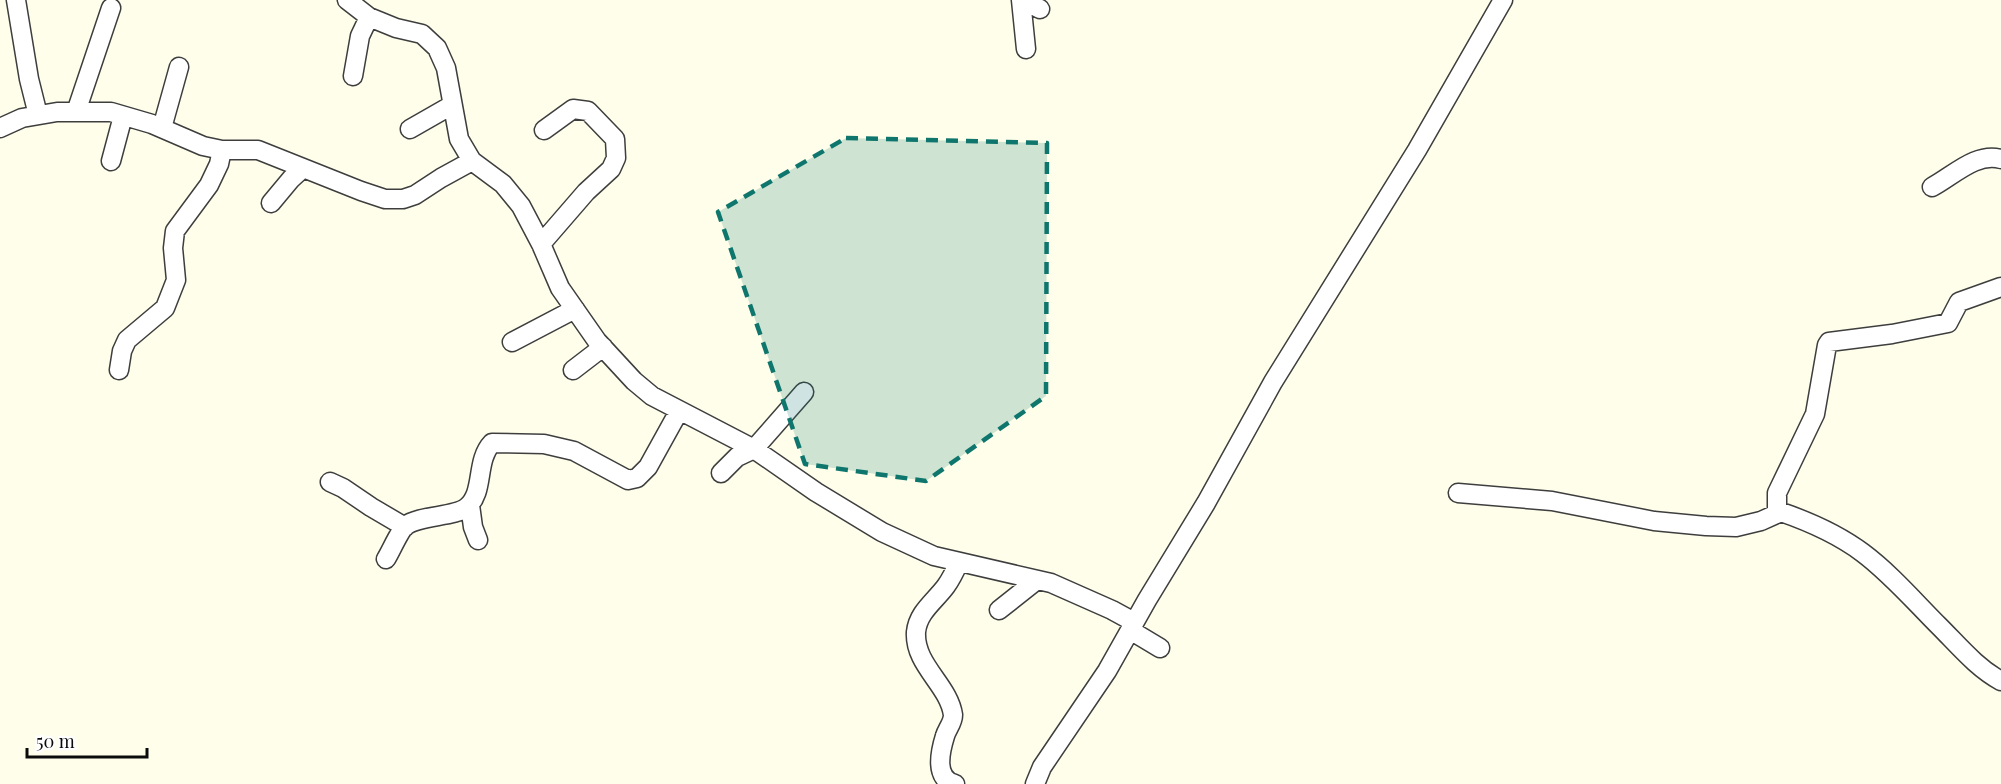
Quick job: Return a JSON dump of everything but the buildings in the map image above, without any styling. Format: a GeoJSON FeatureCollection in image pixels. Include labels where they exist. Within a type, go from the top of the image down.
{"type":"FeatureCollection","features":[{"type":"Feature","properties":{"kind":"street"},"geometry":{"type":"LineString","coordinates":[[16,0],[29,79],[38,115]]}},
{"type":"Feature","properties":{"kind":"street"},"geometry":{"type":"LineString","coordinates":[[347,0],[369,17],[396,28],[422,34],[437,48],[446,68],[459,139],[472,161],[503,184],[521,206],[560,288],[603,347],[634,381],[652,396],[754,449],[816,492],[882,532],[934,556],[1051,583],[1112,610],[1160,648]]}},
{"type":"Feature","properties":{"kind":"street"},"geometry":{"type":"LineString","coordinates":[[1022,0],[1040,9]]}},
{"type":"Feature","properties":{"kind":"street"},"geometry":{"type":"LineString","coordinates":[[1022,0],[1026,49]]}},
{"type":"Feature","properties":{"kind":"street"},"geometry":{"type":"LineString","coordinates":[[1035,784],[1042,767],[1107,671],[1206,503],[1273,382],[1418,150],[1503,0]]}},
{"type":"Feature","properties":{"kind":"street"},"geometry":{"type":"LineString","coordinates":[[76,112],[111,8]]}},
{"type":"Feature","properties":{"kind":"street"},"geometry":{"type":"LineString","coordinates":[[353,76],[360,36],[369,17]]}},
{"type":"Feature","properties":{"kind":"street"},"geometry":{"type":"LineString","coordinates":[[162,128],[179,67]]}},
{"type":"Feature","properties":{"kind":"street"},"geometry":{"type":"LineString","coordinates":[[410,129],[452,105]]}},
{"type":"Feature","properties":{"kind":"street"},"geometry":{"type":"LineString","coordinates":[[541,244],[586,192],[611,169],[617,150],[615,139],[594,116],[584,110],[573,109],[543,130]]}},
{"type":"Feature","properties":{"kind":"street"},"geometry":{"type":"LineString","coordinates":[[0,128],[22,118],[57,112],[111,112],[162,128],[203,146],[222,150],[258,150],[385,199],[403,199],[416,195],[472,161]]}},
{"type":"Feature","properties":{"kind":"street"},"geometry":{"type":"LineString","coordinates":[[111,161],[123,116]]}},
{"type":"Feature","properties":{"kind":"street"},"geometry":{"type":"LineString","coordinates":[[119,370],[122,351],[127,340],[165,308],[176,279],[173,248],[175,231],[209,185],[219,164],[222,150]]}},
{"type":"Feature","properties":{"kind":"street"},"geometry":{"type":"LineString","coordinates":[[1932,188],[1981,159],[1992,157],[2001,159]]}},
{"type":"Feature","properties":{"kind":"street"},"geometry":{"type":"LineString","coordinates":[[271,203],[303,168]]}},
{"type":"Feature","properties":{"kind":"street"},"geometry":{"type":"LineString","coordinates":[[2001,287],[1959,302],[1948,322],[1892,334],[1829,342],[1815,414],[1776,493],[1777,508],[1781,512],[1800,518],[1863,553],[1980,667],[2001,681]]}},
{"type":"Feature","properties":{"kind":"street"},"geometry":{"type":"LineString","coordinates":[[512,342],[575,309]]}},
{"type":"Feature","properties":{"kind":"street"},"geometry":{"type":"LineString","coordinates":[[573,370],[603,347]]}},
{"type":"Feature","properties":{"kind":"street"},"geometry":{"type":"LineString","coordinates":[[721,473],[737,457],[754,449],[804,392]]}},
{"type":"Feature","properties":{"kind":"street"},"geometry":{"type":"LineString","coordinates":[[478,540],[473,527],[470,505],[479,485],[480,468],[485,451],[492,443],[544,444],[574,451],[628,480],[637,478],[648,466],[679,411]]}},
{"type":"Feature","properties":{"kind":"street"},"geometry":{"type":"LineString","coordinates":[[330,482],[405,526]]}},
{"type":"Feature","properties":{"kind":"street"},"geometry":{"type":"LineString","coordinates":[[1458,493],[1552,501],[1654,521],[1706,526],[1736,527],[1761,521],[1781,512]]}},
{"type":"Feature","properties":{"kind":"street"},"geometry":{"type":"LineString","coordinates":[[386,559],[405,526],[464,509],[470,505]]}},
{"type":"Feature","properties":{"kind":"street"},"geometry":{"type":"LineString","coordinates":[[955,784],[950,783],[941,773],[939,757],[945,735],[953,720],[951,704],[918,649],[916,632],[920,618],[952,578],[959,562]]}},
{"type":"Feature","properties":{"kind":"street"},"geometry":{"type":"LineString","coordinates":[[999,610],[1037,580]]}},
{"type":"Feature","properties":{"kind":"highlighted area"},"geometry":{"type":"Polygon","coordinates":[[[846,138],[1047,143],[1046,396],[926,481],[805,464],[718,212],[846,138]]]}}]}
